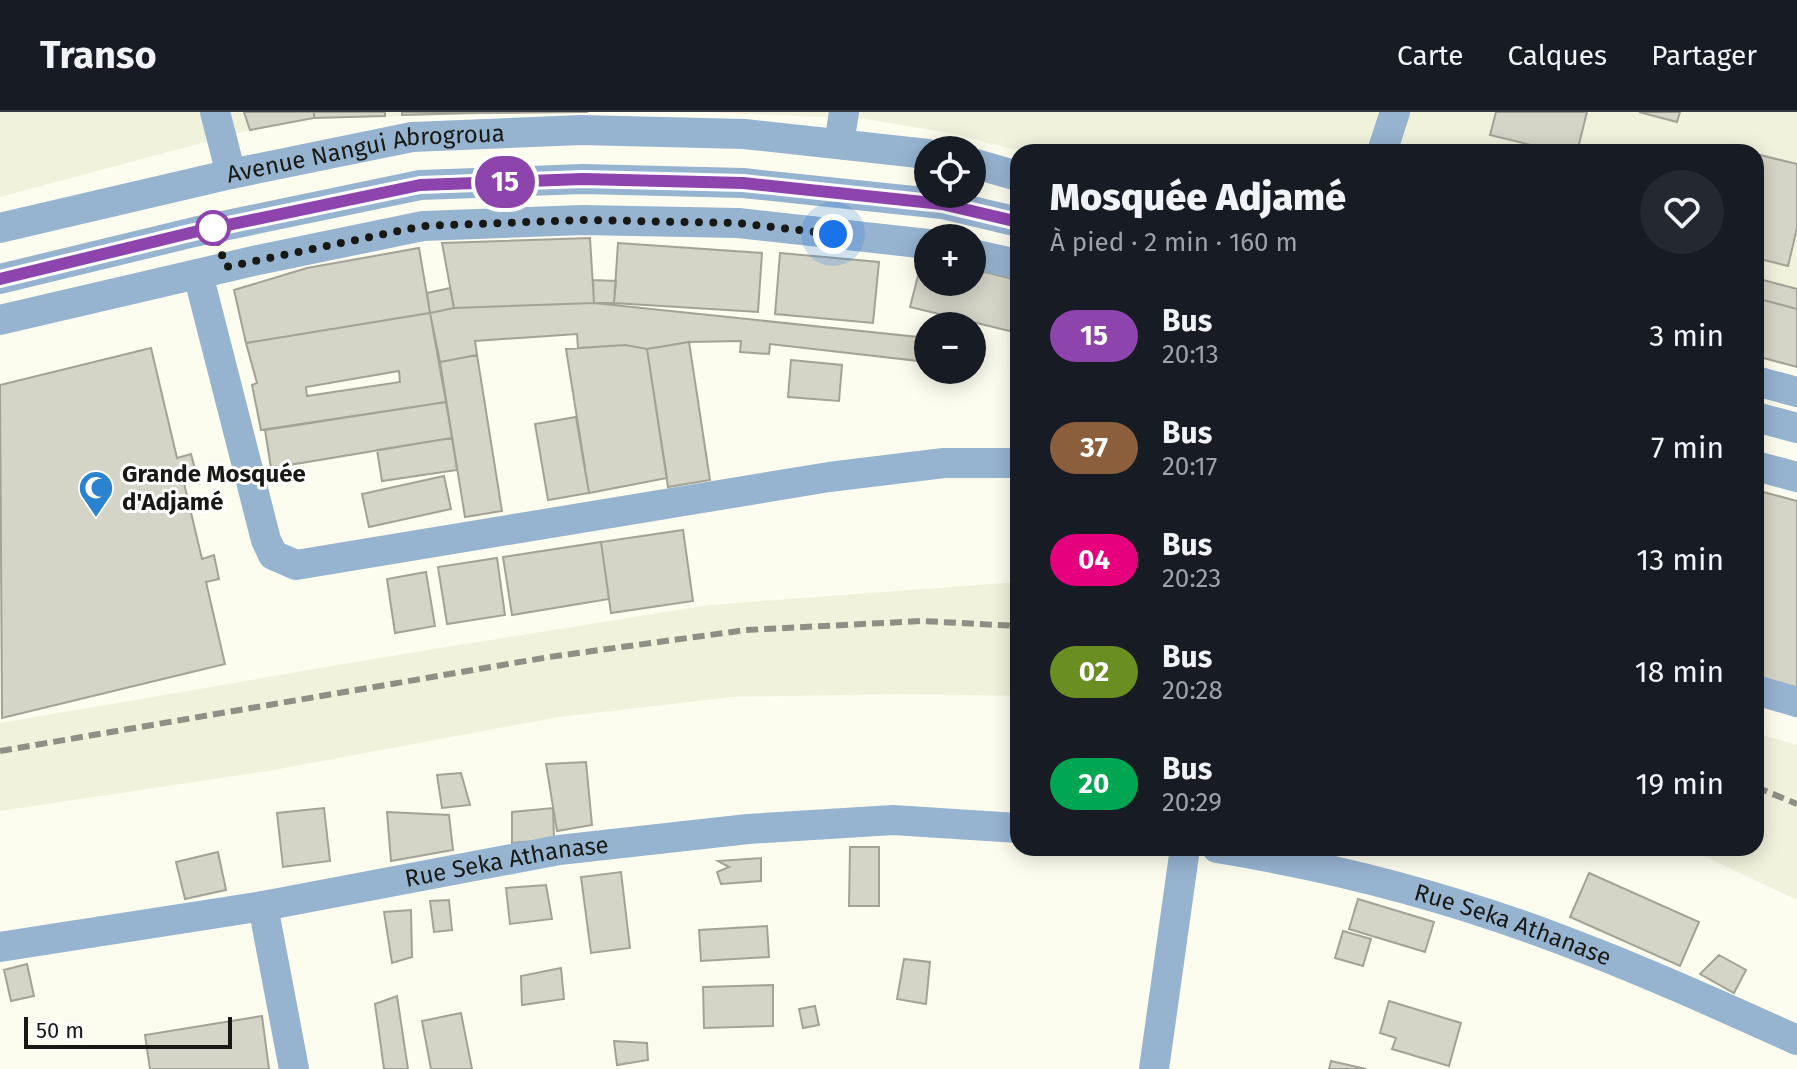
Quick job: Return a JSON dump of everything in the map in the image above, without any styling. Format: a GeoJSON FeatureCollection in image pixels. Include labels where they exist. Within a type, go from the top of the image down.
{"type":"FeatureCollection","features":[{"type":"Feature","properties":{"kind":"street"},"geometry":{"type":"LineString","coordinates":[[215,112],[231,174]]}},
{"type":"Feature","properties":{"kind":"street"},"geometry":{"type":"LineString","coordinates":[[839,144],[844,112]]}},
{"type":"Feature","properties":{"kind":"street"},"geometry":{"type":"LineString","coordinates":[[1385,144],[1395,112]]}},
{"type":"Feature","properties":{"kind":"street","name":"Avenue Nangui Abrogroua"},"geometry":{"type":"LineString","coordinates":[[0,228],[231,174],[412,137],[581,130],[744,134],[914,152]]}},
{"type":"Feature","properties":{"kind":"street"},"geometry":{"type":"LineString","coordinates":[[986,167],[1010,174]]}},
{"type":"Feature","properties":{"kind":"street","name":"Avenue Nangui Abrogroua"},"geometry":{"type":"LineString","coordinates":[[0,279],[194,232],[420,185],[583,179],[743,183],[942,204],[1010,220]]}},
{"type":"Feature","properties":{"kind":"street"},"geometry":{"type":"LineString","coordinates":[[0,320],[423,226],[582,220],[738,223],[914,242]]}},
{"type":"Feature","properties":{"kind":"street"},"geometry":{"type":"LineString","coordinates":[[986,257],[1010,262]]}},
{"type":"Feature","properties":{"kind":"street"},"geometry":{"type":"LineString","coordinates":[[198,274],[266,540],[273,555],[296,565],[829,477],[944,463],[1010,463]]}},
{"type":"Feature","properties":{"kind":"street"},"geometry":{"type":"LineString","coordinates":[[1764,383],[1797,392]]}},
{"type":"Feature","properties":{"kind":"street"},"geometry":{"type":"LineString","coordinates":[[1764,419],[1797,428]]}},
{"type":"Feature","properties":{"kind":"street"},"geometry":{"type":"LineString","coordinates":[[1764,468],[1797,477]]}},
{"type":"Feature","properties":{"kind":"street"},"geometry":{"type":"LineString","coordinates":[[1764,692],[1797,702]]}},
{"type":"Feature","properties":{"kind":"street","name":"Rue Seka Athanase"},"geometry":{"type":"LineString","coordinates":[[0,947],[263,906],[559,850],[748,829],[893,820],[1010,827]]}},
{"type":"Feature","properties":{"kind":"street"},"geometry":{"type":"LineString","coordinates":[[1154,1069],[1184,856]]}},
{"type":"Feature","properties":{"kind":"street","name":"Rue Seka Athanase"},"geometry":{"type":"LineString","coordinates":[[1266,856],[1423,894],[1560,939],[1679,987],[1797,1040]]}},
{"type":"Feature","properties":{"kind":"street"},"geometry":{"type":"LineString","coordinates":[[263,906],[294,1069]]}},
{"type":"Feature","properties":{"kind":"shaded area"},"geometry":{"type":"Polygon","coordinates":[[[0,112],[588,112],[314,118],[250,130],[0,197],[0,112]]]}},
{"type":"Feature","properties":{"kind":"shaded area"},"geometry":{"type":"Polygon","coordinates":[[[705,112],[1797,112],[1797,367],[1764,358],[1764,144],[1010,144],[1010,148],[986,142],[986,136],[954,134],[866,119],[705,112]]]}},
{"type":"Feature","properties":{"kind":"shaded area"},"geometry":{"type":"Polygon","coordinates":[[[1010,583],[1010,696],[732,697],[559,717],[268,771],[0,811],[0,723],[709,605],[1010,583]]]}},
{"type":"Feature","properties":{"kind":"shaded area"},"geometry":{"type":"Polygon","coordinates":[[[1764,735],[1797,745],[1797,900],[1704,856],[1764,856],[1764,735]]]}},
{"type":"Feature","properties":{"kind":"building"},"geometry":{"type":"Polygon","coordinates":[[[244,112],[314,112],[314,118],[250,130],[244,112]]]}},
{"type":"Feature","properties":{"kind":"building"},"geometry":{"type":"Polygon","coordinates":[[[314,112],[385,112],[385,116],[314,118],[314,112]]]}},
{"type":"Feature","properties":{"kind":"building"},"geometry":{"type":"Polygon","coordinates":[[[402,112],[474,112],[474,113],[402,115],[402,112]]]}},
{"type":"Feature","properties":{"kind":"building"},"geometry":{"type":"Polygon","coordinates":[[[474,112],[588,112],[474,113],[474,112]]]}},
{"type":"Feature","properties":{"kind":"building"},"geometry":{"type":"Polygon","coordinates":[[[1496,112],[1587,112],[1579,144],[1527,144],[1490,135],[1496,112]]]}},
{"type":"Feature","properties":{"kind":"building"},"geometry":{"type":"Polygon","coordinates":[[[1639,112],[1680,112],[1677,122],[1639,112]]]}},
{"type":"Feature","properties":{"kind":"building"},"geometry":{"type":"Polygon","coordinates":[[[1764,156],[1797,164],[1797,228],[1788,266],[1764,260],[1764,156]]]}},
{"type":"Feature","properties":{"kind":"building"},"geometry":{"type":"Polygon","coordinates":[[[590,238],[594,303],[454,308],[442,243],[590,238]]]}},
{"type":"Feature","properties":{"kind":"building"},"geometry":{"type":"Polygon","coordinates":[[[618,243],[762,253],[758,312],[614,303],[618,243]]]}},
{"type":"Feature","properties":{"kind":"building"},"geometry":{"type":"Polygon","coordinates":[[[419,248],[430,313],[246,343],[234,290],[307,268],[419,248]]]}},
{"type":"Feature","properties":{"kind":"building"},"geometry":{"type":"Polygon","coordinates":[[[780,253],[879,262],[873,323],[775,314],[780,253]]]}},
{"type":"Feature","properties":{"kind":"building"},"geometry":{"type":"Polygon","coordinates":[[[986,272],[1010,278],[1010,331],[986,325],[986,312],[931,312],[910,307],[914,291],[914,296],[986,296],[986,272]]]}},
{"type":"Feature","properties":{"kind":"building"},"geometry":{"type":"Polygon","coordinates":[[[593,280],[616,281],[614,303],[594,303],[593,280]]]}},
{"type":"Feature","properties":{"kind":"building"},"geometry":{"type":"Polygon","coordinates":[[[1764,280],[1797,289],[1797,309],[1764,300],[1764,280]]]}},
{"type":"Feature","properties":{"kind":"building"},"geometry":{"type":"Polygon","coordinates":[[[450,288],[454,308],[430,313],[427,293],[450,288]]]}},
{"type":"Feature","properties":{"kind":"building"},"geometry":{"type":"Polygon","coordinates":[[[1764,300],[1797,309],[1797,367],[1764,358],[1764,300]]]}},
{"type":"Feature","properties":{"kind":"building"},"geometry":{"type":"Polygon","coordinates":[[[594,303],[914,337],[914,360],[770,344],[769,354],[740,352],[741,341],[689,342],[647,349],[625,345],[578,348],[577,334],[475,341],[477,355],[440,362],[430,313],[454,308],[594,303]]]}},
{"type":"Feature","properties":{"kind":"building"},"geometry":{"type":"Polygon","coordinates":[[[430,313],[446,402],[261,430],[252,385],[257,383],[246,343],[430,313]],[[399,371],[306,387],[307,396],[400,382],[399,371]]]}},
{"type":"Feature","properties":{"kind":"building"},"geometry":{"type":"Polygon","coordinates":[[[689,342],[710,480],[668,487],[647,349],[689,342]]]}},
{"type":"Feature","properties":{"kind":"building"},"geometry":{"type":"Polygon","coordinates":[[[625,345],[647,349],[667,478],[589,493],[566,349],[625,345]]]}},
{"type":"Feature","properties":{"kind":"building","name":"Grande Mosquée d'Adjamé"},"geometry":{"type":"Polygon","coordinates":[[[151,348],[177,458],[191,454],[198,480],[184,483],[202,559],[214,555],[219,579],[206,582],[225,664],[2,718],[0,385],[151,348]]]}},
{"type":"Feature","properties":{"kind":"building"},"geometry":{"type":"Polygon","coordinates":[[[477,355],[502,511],[465,517],[440,362],[477,355]]]}},
{"type":"Feature","properties":{"kind":"building"},"geometry":{"type":"Polygon","coordinates":[[[791,360],[842,365],[839,401],[788,397],[791,360]]]}},
{"type":"Feature","properties":{"kind":"building"},"geometry":{"type":"Polygon","coordinates":[[[446,402],[452,438],[271,468],[265,430],[446,402]]]}},
{"type":"Feature","properties":{"kind":"building"},"geometry":{"type":"Polygon","coordinates":[[[576,417],[589,493],[548,500],[535,424],[576,417]]]}},
{"type":"Feature","properties":{"kind":"building"},"geometry":{"type":"Polygon","coordinates":[[[452,438],[457,470],[382,481],[377,450],[452,438]]]}},
{"type":"Feature","properties":{"kind":"building"},"geometry":{"type":"Polygon","coordinates":[[[444,476],[451,509],[369,527],[362,494],[444,476]]]}},
{"type":"Feature","properties":{"kind":"building"},"geometry":{"type":"Polygon","coordinates":[[[1764,492],[1797,501],[1797,691],[1764,682],[1764,492]]]}},
{"type":"Feature","properties":{"kind":"building"},"geometry":{"type":"Polygon","coordinates":[[[683,530],[693,601],[611,613],[601,542],[683,530]]]}},
{"type":"Feature","properties":{"kind":"building"},"geometry":{"type":"Polygon","coordinates":[[[601,542],[609,599],[512,615],[503,557],[601,542]]]}},
{"type":"Feature","properties":{"kind":"building"},"geometry":{"type":"Polygon","coordinates":[[[497,558],[505,615],[447,624],[438,567],[497,558]]]}},
{"type":"Feature","properties":{"kind":"building"},"geometry":{"type":"Polygon","coordinates":[[[426,572],[435,626],[395,633],[387,579],[426,572]]]}},
{"type":"Feature","properties":{"kind":"building"},"geometry":{"type":"Polygon","coordinates":[[[586,762],[592,825],[557,831],[546,764],[586,762]]]}},
{"type":"Feature","properties":{"kind":"building"},"geometry":{"type":"Polygon","coordinates":[[[461,773],[470,805],[442,808],[437,775],[461,773]]]}},
{"type":"Feature","properties":{"kind":"building"},"geometry":{"type":"Polygon","coordinates":[[[324,808],[330,861],[283,867],[277,813],[324,808]]]}},
{"type":"Feature","properties":{"kind":"building"},"geometry":{"type":"Polygon","coordinates":[[[553,808],[554,839],[512,843],[512,812],[553,808]]]}},
{"type":"Feature","properties":{"kind":"building"},"geometry":{"type":"Polygon","coordinates":[[[387,812],[449,815],[453,850],[391,861],[387,812]]]}},
{"type":"Feature","properties":{"kind":"building"},"geometry":{"type":"Polygon","coordinates":[[[850,847],[879,847],[879,906],[849,906],[850,847]]]}},
{"type":"Feature","properties":{"kind":"building"},"geometry":{"type":"Polygon","coordinates":[[[218,852],[226,890],[185,899],[176,862],[218,852]]]}},
{"type":"Feature","properties":{"kind":"building"},"geometry":{"type":"Polygon","coordinates":[[[761,858],[761,881],[721,884],[717,872],[729,867],[718,861],[761,858]]]}},
{"type":"Feature","properties":{"kind":"building"},"geometry":{"type":"Polygon","coordinates":[[[621,872],[630,948],[591,953],[581,877],[621,872]]]}},
{"type":"Feature","properties":{"kind":"building"},"geometry":{"type":"Polygon","coordinates":[[[1589,873],[1699,922],[1680,966],[1570,917],[1589,873]]]}},
{"type":"Feature","properties":{"kind":"building"},"geometry":{"type":"Polygon","coordinates":[[[546,885],[552,919],[510,924],[506,888],[546,885]]]}},
{"type":"Feature","properties":{"kind":"building"},"geometry":{"type":"Polygon","coordinates":[[[1358,899],[1434,922],[1425,952],[1349,929],[1358,899]]]}},
{"type":"Feature","properties":{"kind":"building"},"geometry":{"type":"Polygon","coordinates":[[[449,900],[452,930],[434,932],[430,901],[449,900]]]}},
{"type":"Feature","properties":{"kind":"building"},"geometry":{"type":"Polygon","coordinates":[[[411,910],[412,957],[392,963],[384,912],[411,910]]]}},
{"type":"Feature","properties":{"kind":"building"},"geometry":{"type":"Polygon","coordinates":[[[767,926],[769,957],[701,961],[699,930],[767,926]]]}},
{"type":"Feature","properties":{"kind":"building"},"geometry":{"type":"Polygon","coordinates":[[[1343,931],[1371,939],[1363,966],[1335,958],[1343,931]]]}},
{"type":"Feature","properties":{"kind":"building"},"geometry":{"type":"Polygon","coordinates":[[[1719,955],[1746,970],[1734,993],[1700,974],[1719,955]]]}},
{"type":"Feature","properties":{"kind":"building"},"geometry":{"type":"Polygon","coordinates":[[[904,959],[930,962],[926,1004],[897,999],[904,959]]]}},
{"type":"Feature","properties":{"kind":"building"},"geometry":{"type":"Polygon","coordinates":[[[27,964],[34,996],[11,1001],[4,970],[27,964]]]}},
{"type":"Feature","properties":{"kind":"building"},"geometry":{"type":"Polygon","coordinates":[[[561,968],[564,999],[522,1005],[521,976],[561,968]]]}},
{"type":"Feature","properties":{"kind":"building"},"geometry":{"type":"Polygon","coordinates":[[[773,985],[773,1026],[704,1028],[703,987],[773,985]]]}},
{"type":"Feature","properties":{"kind":"building"},"geometry":{"type":"Polygon","coordinates":[[[397,996],[408,1069],[384,1069],[375,1004],[397,996]]]}},
{"type":"Feature","properties":{"kind":"building"},"geometry":{"type":"Polygon","coordinates":[[[1389,1001],[1461,1023],[1449,1066],[1392,1049],[1396,1038],[1380,1033],[1389,1001]]]}},
{"type":"Feature","properties":{"kind":"building"},"geometry":{"type":"Polygon","coordinates":[[[815,1006],[819,1025],[803,1028],[799,1009],[815,1006]]]}},
{"type":"Feature","properties":{"kind":"building"},"geometry":{"type":"Polygon","coordinates":[[[461,1013],[472,1069],[431,1069],[422,1021],[461,1013]]]}},
{"type":"Feature","properties":{"kind":"building"},"geometry":{"type":"Polygon","coordinates":[[[262,1016],[269,1069],[150,1069],[145,1035],[262,1016]]]}},
{"type":"Feature","properties":{"kind":"building"},"geometry":{"type":"Polygon","coordinates":[[[614,1041],[647,1043],[648,1060],[617,1065],[614,1041]]]}},
{"type":"Feature","properties":{"kind":"building"},"geometry":{"type":"Polygon","coordinates":[[[1331,1061],[1366,1069],[1329,1069],[1331,1061]]]}},
{"type":"Feature","properties":{"kind":"railway"},"geometry":{"type":"LineString","coordinates":[[0,751],[549,657],[746,630],[922,621],[1010,626]]}},
{"type":"Feature","properties":{"kind":"railway"},"geometry":{"type":"LineString","coordinates":[[1764,790],[1797,804]]}},
{"type":"Feature","properties":{"kind":"bus line","name":"15"},"geometry":{"type":"LineString","coordinates":[[0,279],[194,232],[420,185],[583,179],[743,183],[942,204],[1010,220]]}},
{"type":"Feature","properties":{"kind":"place","name":"Grande Mosquée d'Adjamé"},"geometry":{"type":"Point","coordinates":[96,519]}},
{"type":"Feature","properties":{"kind":"route"},"geometry":{"type":"LineString","coordinates":[[213,228],[226,267],[423,226],[582,220],[738,223],[833,234]]}}]}
